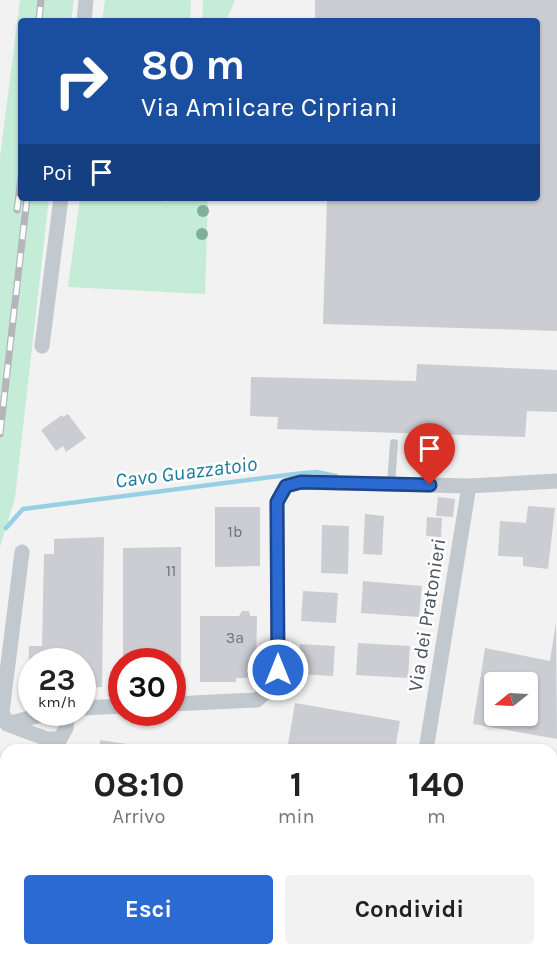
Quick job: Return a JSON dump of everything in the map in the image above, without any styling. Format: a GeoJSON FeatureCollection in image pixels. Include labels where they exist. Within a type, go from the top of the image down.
{"type":"FeatureCollection","features":[{"type":"Feature","properties":{"kind":"street"},"geometry":{"type":"LineString","coordinates":[[84,18],[86,0]]}},
{"type":"Feature","properties":{"kind":"street"},"geometry":{"type":"LineString","coordinates":[[42,346],[61,201]]}},
{"type":"Feature","properties":{"kind":"street"},"geometry":{"type":"LineString","coordinates":[[186,703],[257,700],[271,687],[278,670],[277,502],[286,486],[301,482],[469,486],[557,481]]}},
{"type":"Feature","properties":{"kind":"street","name":"Via dei Pratonieri"},"geometry":{"type":"LineString","coordinates":[[427,744],[469,486]]}},
{"type":"Feature","properties":{"kind":"street"},"geometry":{"type":"LineString","coordinates":[[22,552],[2,712],[7,724],[47,739],[60,739],[65,726]]}},
{"type":"Feature","properties":{"kind":"street"},"geometry":{"type":"LineString","coordinates":[[7,724],[18,721]]}},
{"type":"Feature","properties":{"kind":"lane"},"geometry":{"type":"LineString","coordinates":[[391,484],[394,443]]}},
{"type":"Feature","properties":{"kind":"green space"},"geometry":{"type":"Polygon","coordinates":[[[20,0],[74,0],[71,18],[18,18],[18,201],[49,201],[15,498],[0,547],[0,157],[20,0]]]}},
{"type":"Feature","properties":{"kind":"green space"},"geometry":{"type":"Polygon","coordinates":[[[105,0],[191,0],[190,18],[102,18],[105,0]]]}},
{"type":"Feature","properties":{"kind":"green space"},"geometry":{"type":"Polygon","coordinates":[[[203,0],[235,0],[227,18],[202,18],[203,0]]]}},
{"type":"Feature","properties":{"kind":"green space"},"geometry":{"type":"Polygon","coordinates":[[[80,201],[208,201],[205,294],[68,287],[80,201]]]}},
{"type":"Feature","properties":{"kind":"building"},"geometry":{"type":"Polygon","coordinates":[[[315,0],[557,0],[557,331],[323,324],[327,201],[540,201],[540,18],[315,18],[315,0]]]}},
{"type":"Feature","properties":{"kind":"building"},"geometry":{"type":"Polygon","coordinates":[[[417,364],[557,370],[557,412],[527,411],[525,437],[277,429],[278,417],[250,416],[251,377],[416,381],[417,364]]]}},
{"type":"Feature","properties":{"kind":"building"},"geometry":{"type":"Polygon","coordinates":[[[68,414],[86,438],[66,452],[63,446],[56,451],[41,430],[62,415],[63,417],[68,414]]]}},
{"type":"Feature","properties":{"kind":"building"},"geometry":{"type":"Polygon","coordinates":[[[438,497],[455,499],[453,517],[436,516],[438,497]]]}},
{"type":"Feature","properties":{"kind":"building"},"geometry":{"type":"Polygon","coordinates":[[[528,506],[555,508],[548,569],[523,566],[523,557],[498,556],[500,521],[526,523],[528,506]]]}},
{"type":"Feature","properties":{"kind":"building"},"geometry":{"type":"Polygon","coordinates":[[[215,507],[260,507],[260,566],[215,567],[215,507]]]}},
{"type":"Feature","properties":{"kind":"building"},"geometry":{"type":"Polygon","coordinates":[[[365,514],[384,516],[382,555],[363,554],[365,514]]]}},
{"type":"Feature","properties":{"kind":"building"},"geometry":{"type":"Polygon","coordinates":[[[427,517],[442,518],[441,537],[426,536],[427,517]]]}},
{"type":"Feature","properties":{"kind":"building"},"geometry":{"type":"Polygon","coordinates":[[[322,525],[349,526],[348,574],[321,573],[322,525]]]}},
{"type":"Feature","properties":{"kind":"building"},"geometry":{"type":"Polygon","coordinates":[[[104,537],[102,687],[96,687],[96,648],[29,648],[29,646],[42,646],[44,554],[54,554],[54,539],[104,537]]]}},
{"type":"Feature","properties":{"kind":"building"},"geometry":{"type":"Polygon","coordinates":[[[181,547],[181,648],[123,648],[123,548],[181,547]]]}},
{"type":"Feature","properties":{"kind":"building"},"geometry":{"type":"Polygon","coordinates":[[[363,581],[422,586],[419,617],[361,613],[363,581]]]}},
{"type":"Feature","properties":{"kind":"building"},"geometry":{"type":"Polygon","coordinates":[[[303,591],[338,593],[336,623],[301,621],[303,591]]]}},
{"type":"Feature","properties":{"kind":"building"},"geometry":{"type":"Polygon","coordinates":[[[242,611],[249,611],[250,616],[257,616],[256,672],[246,678],[236,678],[236,682],[200,682],[200,616],[239,616],[242,611]]]}},
{"type":"Feature","properties":{"kind":"building"},"geometry":{"type":"Polygon","coordinates":[[[556,622],[557,739],[484,726],[538,726],[538,672],[484,672],[484,726],[473,724],[485,648],[550,661],[556,622]]]}},
{"type":"Feature","properties":{"kind":"building"},"geometry":{"type":"Polygon","coordinates":[[[358,643],[410,646],[408,678],[356,675],[358,643]]]}},
{"type":"Feature","properties":{"kind":"building"},"geometry":{"type":"Polygon","coordinates":[[[300,644],[335,646],[333,676],[298,674],[300,644]]]}},
{"type":"Feature","properties":{"kind":"building"},"geometry":{"type":"Polygon","coordinates":[[[295,703],[400,721],[396,744],[288,744],[295,703]]]}},
{"type":"Feature","properties":{"kind":"building"},"geometry":{"type":"Polygon","coordinates":[[[100,740],[127,744],[100,744],[100,740]]]}},
{"type":"Feature","properties":{"kind":"waterway","name":"Cavo Guazzatoio"},"geometry":{"type":"LineString","coordinates":[[6,528],[23,509],[295,474],[316,472],[336,476]]}},
{"type":"Feature","properties":{"kind":"railway"},"geometry":{"type":"LineString","coordinates":[[39,18],[41,0]]}},
{"type":"Feature","properties":{"kind":"railway"},"geometry":{"type":"LineString","coordinates":[[17,210],[18,201]]}},
{"type":"Feature","properties":{"kind":"railway"},"geometry":{"type":"LineString","coordinates":[[0,434],[27,201]]}},
{"type":"Feature","properties":{"kind":"route"},"geometry":{"type":"LineString","coordinates":[[278,670],[277,502],[286,486],[301,482],[430,485]]}}]}
